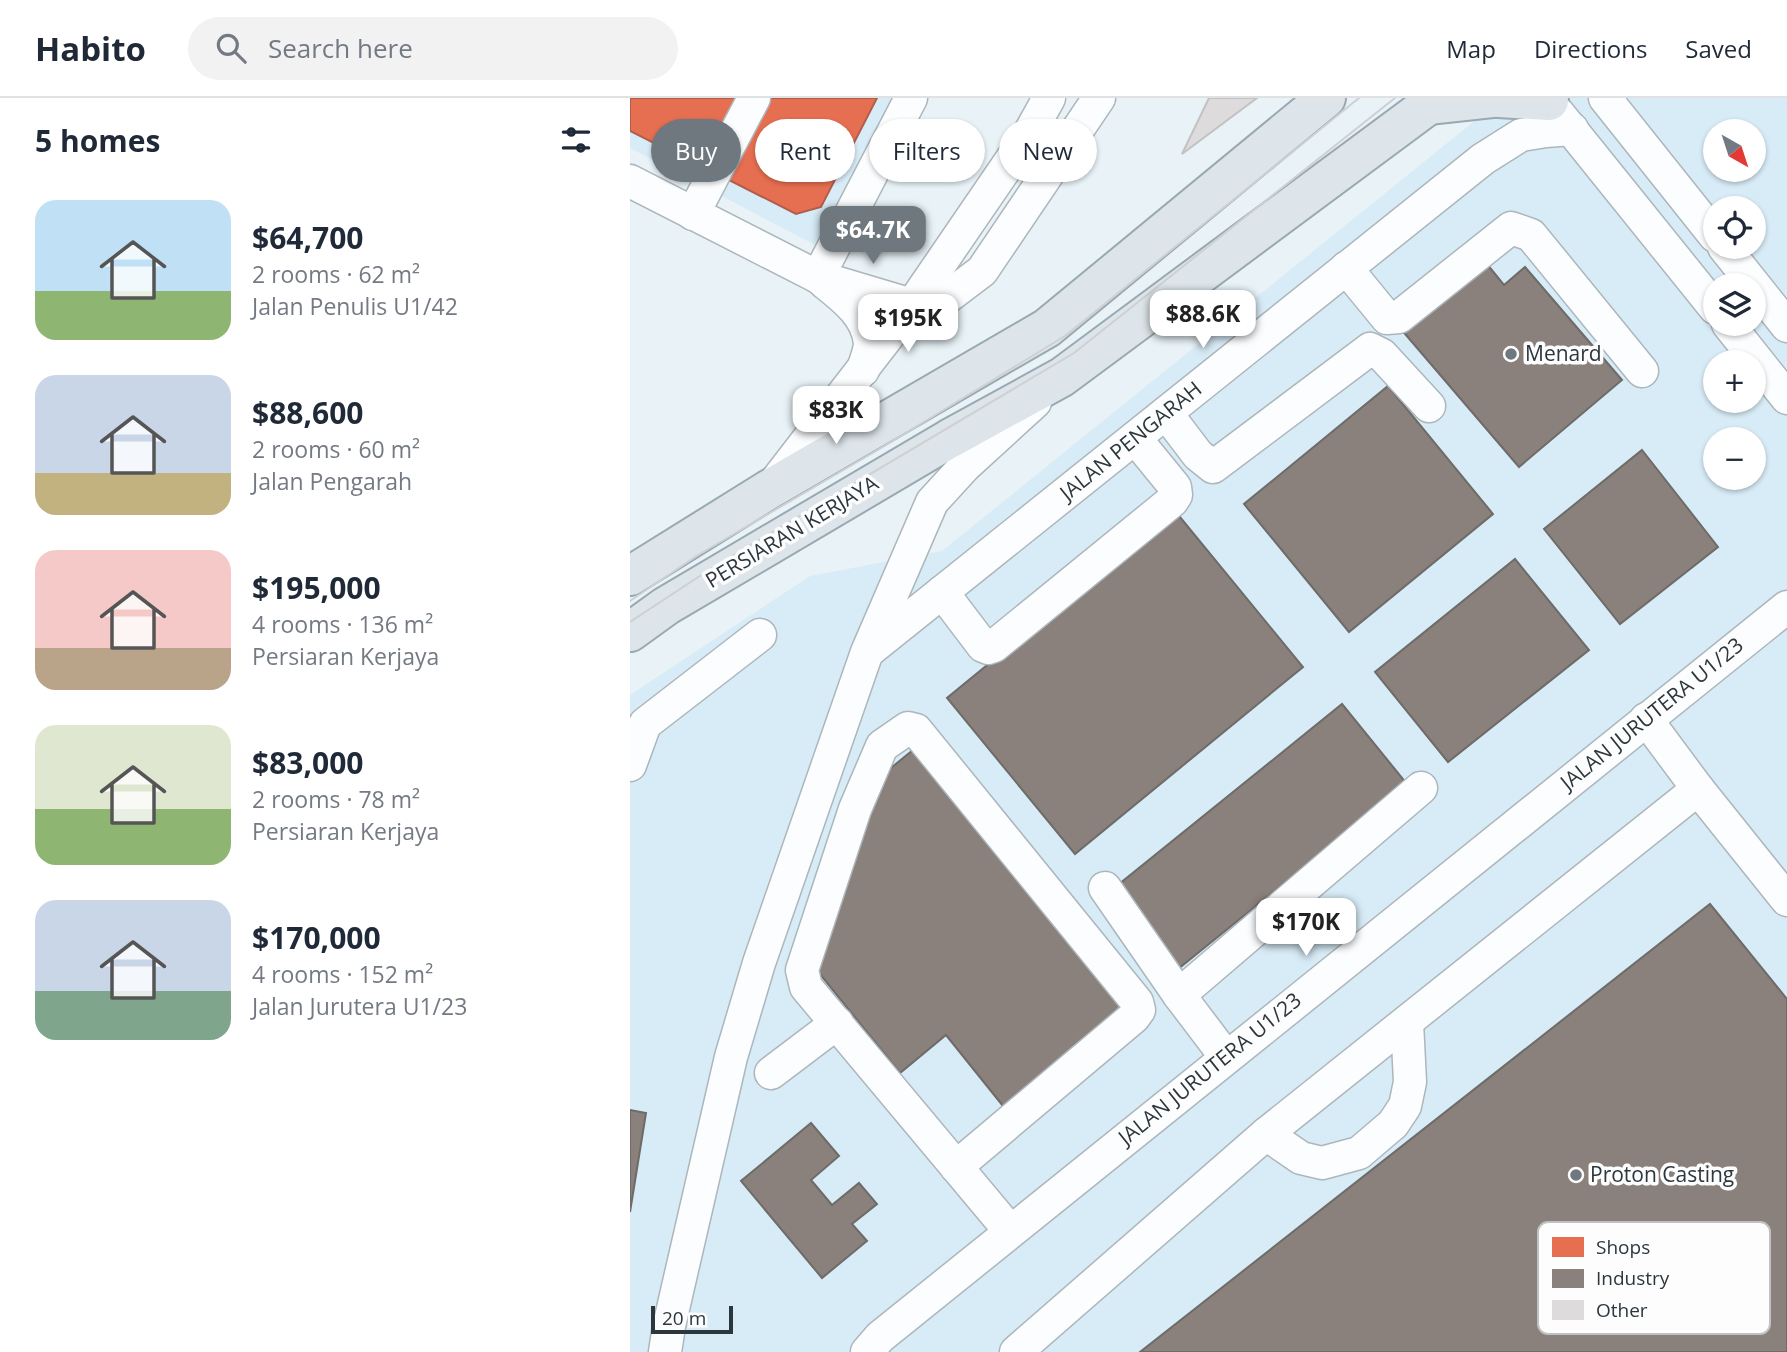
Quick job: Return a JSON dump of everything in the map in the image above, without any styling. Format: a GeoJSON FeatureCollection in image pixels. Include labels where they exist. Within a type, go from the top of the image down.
{"type":"FeatureCollection","features":[{"type":"Feature","properties":{"kind":"main road"},"geometry":{"type":"LineString","coordinates":[[630,576],[768,490],[1047,328],[1326,98]]}},
{"type":"Feature","properties":{"kind":"main road"},"geometry":{"type":"LineString","coordinates":[[1433,102],[1493,98]]}},
{"type":"Feature","properties":{"kind":"main road"},"geometry":{"type":"LineString","coordinates":[[1499,98],[1556,109]]}},
{"type":"Feature","properties":{"kind":"main road","name":"PERSIARAN KERJAYA"},"geometry":{"type":"LineString","coordinates":[[630,632],[666,607],[949,439],[1062,377],[1433,102]]}},
{"type":"Feature","properties":{"kind":"street"},"geometry":{"type":"LineString","coordinates":[[693,214],[754,98]]}},
{"type":"Feature","properties":{"kind":"street"},"geometry":{"type":"LineString","coordinates":[[818,277],[911,98]]}},
{"type":"Feature","properties":{"kind":"street"},"geometry":{"type":"LineString","coordinates":[[768,490],[912,305],[1029,134],[1049,98]]}},
{"type":"Feature","properties":{"kind":"street"},"geometry":{"type":"LineString","coordinates":[[630,181],[818,277],[912,305],[945,299],[982,271],[1100,98]]}},
{"type":"Feature","properties":{"kind":"street"},"geometry":{"type":"LineString","coordinates":[[1605,98],[1703,221]]}},
{"type":"Feature","properties":{"kind":"street"},"geometry":{"type":"LineString","coordinates":[[1556,109],[1703,293]]}},
{"type":"Feature","properties":{"kind":"street","name":"JALAN PENGARAH"},"geometry":{"type":"LineString","coordinates":[[867,652],[1483,159],[1521,135],[1546,131],[1556,109]]}},
{"type":"Feature","properties":{"kind":"street"},"geometry":{"type":"LineString","coordinates":[[1346,268],[1387,318],[1399,317],[1511,228],[1531,235],[1642,371]]}},
{"type":"Feature","properties":{"kind":"street"},"geometry":{"type":"LineString","coordinates":[[1734,259],[1787,326]]}},
{"type":"Feature","properties":{"kind":"street"},"geometry":{"type":"LineString","coordinates":[[818,277],[851,304],[864,324],[870,345],[863,370]]}},
{"type":"Feature","properties":{"kind":"street"},"geometry":{"type":"LineString","coordinates":[[1738,336],[1787,398]]}},
{"type":"Feature","properties":{"kind":"street"},"geometry":{"type":"LineString","coordinates":[[1166,413],[1198,455],[1213,467],[1370,349],[1382,355],[1429,406]]}},
{"type":"Feature","properties":{"kind":"street"},"geometry":{"type":"LineString","coordinates":[[666,1352],[672,1312],[731,1057],[759,963],[867,652],[932,502],[965,466],[1062,377]]}},
{"type":"Feature","properties":{"kind":"street"},"geometry":{"type":"LineString","coordinates":[[942,592],[983,646],[988,648],[1005,637],[1176,495],[1175,487],[1135,438]]}},
{"type":"Feature","properties":{"kind":"street","name":"JALAN JURUTERA U1/23"},"geometry":{"type":"LineString","coordinates":[[867,1352],[880,1336],[1787,607]]}},
{"type":"Feature","properties":{"kind":"street"},"geometry":{"type":"LineString","coordinates":[[630,765],[645,724],[760,635]]}},
{"type":"Feature","properties":{"kind":"street"},"geometry":{"type":"LineString","coordinates":[[1646,719],[1787,900]]}},
{"type":"Feature","properties":{"kind":"street"},"geometry":{"type":"LineString","coordinates":[[956,1167],[1139,1010],[1120,981],[916,730],[908,728],[882,746],[855,808],[802,970],[806,987],[837,1023],[956,1167],[1010,1231]]}},
{"type":"Feature","properties":{"kind":"street"},"geometry":{"type":"LineString","coordinates":[[1179,995],[1421,788]]}},
{"type":"Feature","properties":{"kind":"street"},"geometry":{"type":"LineString","coordinates":[[1016,1352],[1266,1134],[1698,789]]}},
{"type":"Feature","properties":{"kind":"street"},"geometry":{"type":"LineString","coordinates":[[1105,888],[1179,995],[1226,1057]]}},
{"type":"Feature","properties":{"kind":"street"},"geometry":{"type":"LineString","coordinates":[[1266,1134],[1301,1158],[1322,1163],[1359,1153],[1393,1124],[1405,1106],[1410,1082],[1407,1022]]}},
{"type":"Feature","properties":{"kind":"street"},"geometry":{"type":"LineString","coordinates":[[771,1073],[837,1023]]}},
{"type":"Feature","properties":{"kind":"shaded area"},"geometry":{"type":"Polygon","coordinates":[[[630,98],[896,98],[885,119],[869,119],[869,150],[855,177],[855,119],[755,119],[755,182],[853,182],[819,247],[695,182],[741,182],[741,119],[651,119],[651,159],[630,148],[630,98]]]}},
{"type":"Feature","properties":{"kind":"shaded area"},"geometry":{"type":"Polygon","coordinates":[[[1503,98],[1787,98],[1787,1352],[630,1352],[630,695],[810,576],[942,551],[1503,98]]]}},
{"type":"Feature","properties":{"kind":"building: Shops"},"geometry":{"type":"Polygon","coordinates":[[[630,98],[736,98],[725,119],[651,119],[651,142],[630,131],[630,98]]]}},
{"type":"Feature","properties":{"kind":"building: Shops"},"geometry":{"type":"Polygon","coordinates":[[[771,98],[877,98],[855,141],[855,119],[760,119],[771,98]]]}},
{"type":"Feature","properties":{"kind":"building: Shops"},"geometry":{"type":"Polygon","coordinates":[[[755,129],[755,182],[834,182],[821,207],[796,214],[733,182],[741,182],[741,157],[755,129]]]}},
{"type":"Feature","properties":{"kind":"building: Industry","name":"Menard"},"geometry":{"type":"Polygon","coordinates":[[[1482,258],[1504,285],[1525,267],[1622,380],[1519,467],[1400,328],[1482,258]]]}},
{"type":"Feature","properties":{"kind":"building: Industry"},"geometry":{"type":"Polygon","coordinates":[[[1388,386],[1493,514],[1349,632],[1244,504],[1388,386]]]}},
{"type":"Feature","properties":{"kind":"building: Industry"},"geometry":{"type":"Polygon","coordinates":[[[1642,450],[1718,547],[1620,624],[1544,529],[1642,450]]]}},
{"type":"Feature","properties":{"kind":"building: Industry"},"geometry":{"type":"Polygon","coordinates":[[[1175,511],[1303,667],[1075,854],[947,698],[1175,511]]]}},
{"type":"Feature","properties":{"kind":"building: Industry"},"geometry":{"type":"Polygon","coordinates":[[[1515,559],[1589,650],[1448,762],[1375,672],[1515,559]]]}},
{"type":"Feature","properties":{"kind":"building: Industry"},"geometry":{"type":"Polygon","coordinates":[[[1342,704],[1407,784],[1178,969],[1113,889],[1342,704]]]}},
{"type":"Feature","properties":{"kind":"building: Industry"},"geometry":{"type":"Polygon","coordinates":[[[918,746],[1128,1005],[1003,1106],[946,1035],[900,1073],[811,963],[876,780],[918,746]]]}},
{"type":"Feature","properties":{"kind":"building: Industry","name":"Proton Casting"},"geometry":{"type":"Polygon","coordinates":[[[1710,904],[1787,999],[1787,1352],[1140,1352],[1710,904]]]}},
{"type":"Feature","properties":{"kind":"building: Industry"},"geometry":{"type":"Polygon","coordinates":[[[630,1110],[646,1113],[630,1212],[630,1110]]]}},
{"type":"Feature","properties":{"kind":"building: Industry"},"geometry":{"type":"Polygon","coordinates":[[[811,1123],[839,1156],[811,1180],[832,1205],[859,1183],[877,1204],[852,1224],[867,1241],[822,1278],[741,1181],[811,1123]]]}},
{"type":"Feature","properties":{"kind":"building: Other"},"geometry":{"type":"Polygon","coordinates":[[[1209,98],[1257,98],[1182,154],[1209,98]]]}},
{"type":"Feature","properties":{"kind":"tram line"},"geometry":{"type":"LineString","coordinates":[[630,601],[698,555],[1065,336],[1359,98]]}},
{"type":"Feature","properties":{"kind":"tram line"},"geometry":{"type":"LineString","coordinates":[[630,622],[712,568],[1074,353],[1395,98]]}},
{"type":"Feature","properties":{"kind":"place","name":"Menard"},"geometry":{"type":"Point","coordinates":[1511,354]}},
{"type":"Feature","properties":{"kind":"place","name":"Proton Casting"},"geometry":{"type":"Point","coordinates":[1576,1175]}}]}
